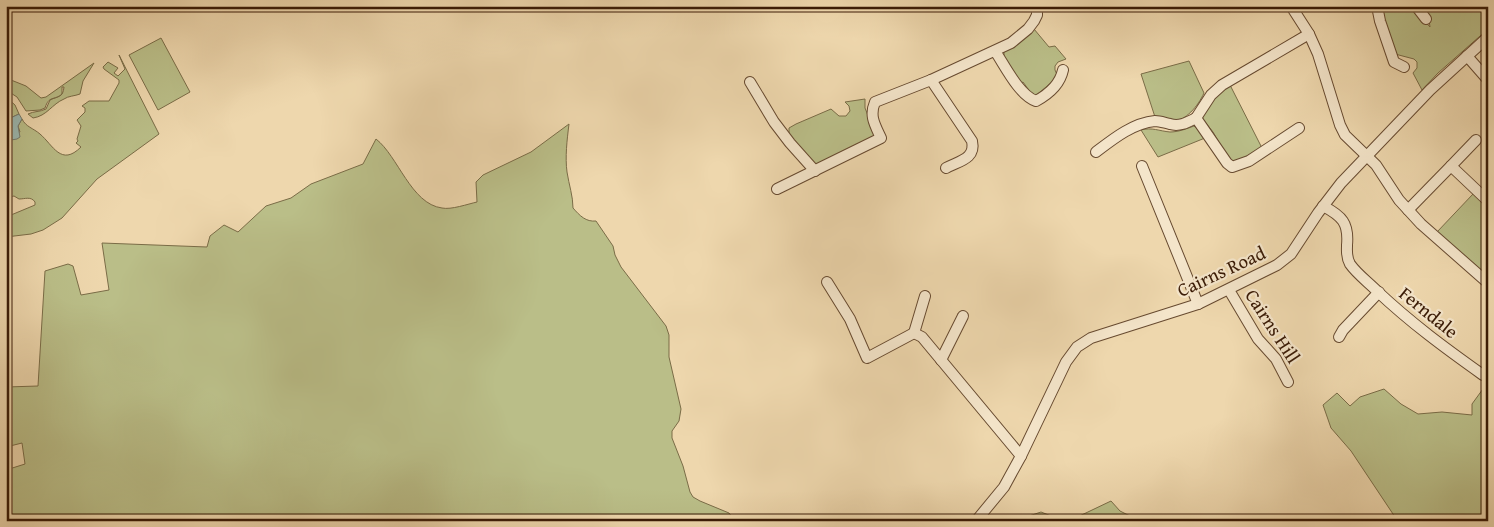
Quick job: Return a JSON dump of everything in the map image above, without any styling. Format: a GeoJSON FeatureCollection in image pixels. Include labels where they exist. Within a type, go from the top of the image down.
{"type":"FeatureCollection","features":[{"type":"Feature","properties":{"kind":"street"},"geometry":{"type":"LineString","coordinates":[[777,189],[881,138],[873,122],[871,112],[875,102],[930,80],[1011,43],[1028,29],[1037,15],[1037,6]]}},
{"type":"Feature","properties":{"kind":"street"},"geometry":{"type":"LineString","coordinates":[[1291,6],[1309,34],[1318,54],[1340,125],[1345,135],[1376,165],[1399,200],[1421,224],[1488,283]]}},
{"type":"Feature","properties":{"kind":"street"},"geometry":{"type":"LineString","coordinates":[[1377,6],[1394,62],[1404,67]]}},
{"type":"Feature","properties":{"kind":"street"},"geometry":{"type":"LineString","coordinates":[[1416,6],[1426,19]]}},
{"type":"Feature","properties":{"kind":"street"},"geometry":{"type":"LineString","coordinates":[[1096,152],[1110,141],[1142,123],[1157,121],[1172,125],[1183,125],[1196,118],[1211,95],[1222,85],[1309,34]]}},
{"type":"Feature","properties":{"kind":"street","name":"Cairns Road"},"geometry":{"type":"LineString","coordinates":[[976,521],[1004,487],[1066,362],[1077,347],[1091,338],[1198,304],[1278,265],[1291,254],[1323,206],[1366,156],[1430,90],[1488,36]]}},
{"type":"Feature","properties":{"kind":"street"},"geometry":{"type":"LineString","coordinates":[[995,51],[1020,89],[1029,99],[1036,101],[1042,98],[1061,80],[1063,70]]}},
{"type":"Feature","properties":{"kind":"street"},"geometry":{"type":"LineString","coordinates":[[1467,56],[1488,80]]}},
{"type":"Feature","properties":{"kind":"street"},"geometry":{"type":"LineString","coordinates":[[930,80],[972,141],[974,147],[972,153],[967,158],[946,168]]}},
{"type":"Feature","properties":{"kind":"street"},"geometry":{"type":"LineString","coordinates":[[750,82],[774,122],[815,171]]}},
{"type":"Feature","properties":{"kind":"street"},"geometry":{"type":"LineString","coordinates":[[1196,118],[1227,163],[1232,167],[1249,162],[1299,128]]}},
{"type":"Feature","properties":{"kind":"street"},"geometry":{"type":"LineString","coordinates":[[1408,210],[1476,140]]}},
{"type":"Feature","properties":{"kind":"street"},"geometry":{"type":"LineString","coordinates":[[1142,166],[1198,304]]}},
{"type":"Feature","properties":{"kind":"street"},"geometry":{"type":"LineString","coordinates":[[1451,166],[1488,202]]}},
{"type":"Feature","properties":{"kind":"street","name":"Ferndale"},"geometry":{"type":"LineString","coordinates":[[1323,206],[1344,223],[1348,233],[1348,261],[1418,329],[1483,375]]}},
{"type":"Feature","properties":{"kind":"street"},"geometry":{"type":"LineString","coordinates":[[827,282],[850,320],[867,358],[914,333],[925,296]]}},
{"type":"Feature","properties":{"kind":"street","name":"Cairns Hill"},"geometry":{"type":"LineString","coordinates":[[1229,290],[1258,339],[1276,359],[1288,382]]}},
{"type":"Feature","properties":{"kind":"street","name":"Ferndale"},"geometry":{"type":"LineString","coordinates":[[1339,337],[1378,292]]}},
{"type":"Feature","properties":{"kind":"street"},"geometry":{"type":"LineString","coordinates":[[941,360],[963,316]]}},
{"type":"Feature","properties":{"kind":"street"},"geometry":{"type":"LineString","coordinates":[[914,333],[922,337],[1021,456]]}},
{"type":"Feature","properties":{"kind":"green space"},"geometry":{"type":"Polygon","coordinates":[[[1380,6],[1411,6],[1430,27],[1428,13],[1422,6],[1488,6],[1488,29],[1438,73],[1422,90],[1413,73],[1417,68],[1417,62],[1414,59],[1395,54],[1380,6]]]}},
{"type":"Feature","properties":{"kind":"green space"},"geometry":{"type":"Polygon","coordinates":[[[1034,29],[1049,47],[1055,46],[1066,59],[1058,62],[1055,66],[1058,77],[1034,97],[1004,61],[1004,51],[1034,29]]]}},
{"type":"Feature","properties":{"kind":"green space"},"geometry":{"type":"Polygon","coordinates":[[[161,38],[190,92],[158,110],[129,55],[161,38]]]}},
{"type":"Feature","properties":{"kind":"green space"},"geometry":{"type":"Polygon","coordinates":[[[119,55],[159,134],[97,179],[62,218],[43,230],[31,234],[6,237],[6,203],[11,215],[35,205],[35,202],[30,198],[19,199],[14,196],[6,198],[6,133],[9,138],[20,132],[18,126],[22,119],[58,152],[63,155],[74,153],[81,147],[76,143],[81,126],[77,120],[85,112],[85,108],[82,106],[89,101],[109,101],[119,80],[103,67],[108,62],[118,68],[114,73],[118,76],[125,69],[119,55]]]}},
{"type":"Feature","properties":{"kind":"green space"},"geometry":{"type":"Polygon","coordinates":[[[1189,61],[1204,93],[1195,108],[1182,119],[1176,121],[1167,122],[1155,117],[1141,74],[1189,61]]]}},
{"type":"Feature","properties":{"kind":"green space"},"geometry":{"type":"Polygon","coordinates":[[[94,63],[83,81],[80,94],[66,98],[38,117],[33,118],[28,114],[46,109],[50,100],[45,108],[26,111],[17,97],[6,90],[6,78],[26,86],[41,98],[46,97],[94,63]]]}},
{"type":"Feature","properties":{"kind":"green space"},"geometry":{"type":"Polygon","coordinates":[[[1230,85],[1262,148],[1234,163],[1228,158],[1213,132],[1202,118],[1212,97],[1230,85]]]}},
{"type":"Feature","properties":{"kind":"green space"},"geometry":{"type":"Polygon","coordinates":[[[6,97],[15,105],[19,114],[6,120],[6,97]]]}},
{"type":"Feature","properties":{"kind":"green space"},"geometry":{"type":"Polygon","coordinates":[[[865,99],[865,108],[875,133],[874,137],[819,165],[814,163],[789,138],[789,128],[796,124],[831,109],[839,116],[846,116],[850,111],[849,106],[845,102],[865,99]]]}},
{"type":"Feature","properties":{"kind":"green space"},"geometry":{"type":"Polygon","coordinates":[[[569,124],[566,166],[573,208],[583,218],[589,221],[596,221],[613,246],[621,267],[666,326],[669,335],[669,357],[681,409],[679,421],[672,431],[672,438],[683,466],[690,492],[693,497],[700,501],[729,513],[735,521],[6,521],[6,470],[25,464],[22,443],[6,447],[6,387],[38,386],[45,271],[68,264],[73,266],[81,295],[109,290],[102,243],[207,247],[210,236],[224,225],[238,232],[266,206],[291,198],[311,184],[363,164],[376,139],[391,156],[413,189],[431,205],[450,208],[477,202],[476,182],[483,175],[531,152],[569,124]]]}},
{"type":"Feature","properties":{"kind":"green space"},"geometry":{"type":"Polygon","coordinates":[[[1194,126],[1205,138],[1158,157],[1141,130],[1152,129],[1173,132],[1194,126]]]}},
{"type":"Feature","properties":{"kind":"green space"},"geometry":{"type":"Polygon","coordinates":[[[1473,194],[1488,207],[1487,275],[1437,232],[1473,194]]]}},
{"type":"Feature","properties":{"kind":"green space"},"geometry":{"type":"Polygon","coordinates":[[[1488,382],[1488,521],[1388,521],[1395,517],[1351,451],[1331,428],[1323,405],[1337,393],[1350,406],[1360,397],[1384,389],[1401,404],[1418,414],[1442,412],[1472,415],[1472,404],[1488,382]]]}},
{"type":"Feature","properties":{"kind":"green space"},"geometry":{"type":"Polygon","coordinates":[[[1111,501],[1120,511],[1132,517],[1134,521],[1069,521],[1111,501]]]}},
{"type":"Feature","properties":{"kind":"green space"},"geometry":{"type":"Polygon","coordinates":[[[1041,512],[1064,521],[1014,521],[1041,512]]]}},
{"type":"Feature","properties":{"kind":"water"},"geometry":{"type":"Polygon","coordinates":[[[19,114],[22,119],[18,126],[20,137],[11,140],[6,133],[6,120],[19,114]]]}}]}
